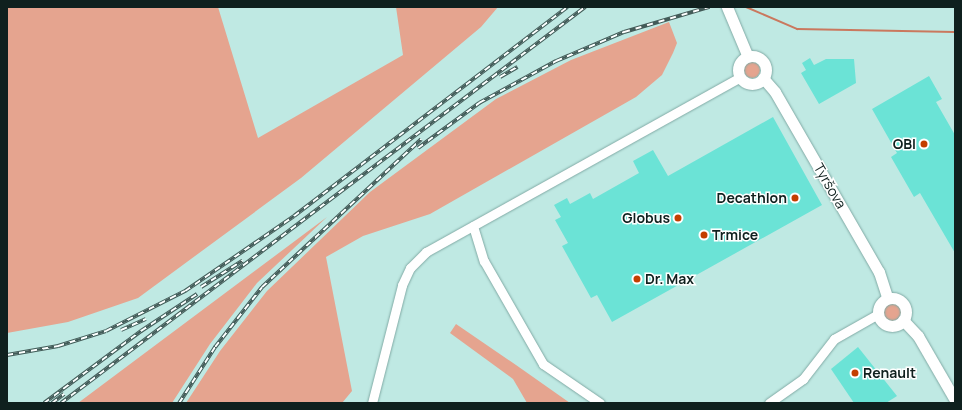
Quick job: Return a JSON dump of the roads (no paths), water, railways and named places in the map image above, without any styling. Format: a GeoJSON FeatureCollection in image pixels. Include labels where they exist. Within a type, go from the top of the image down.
{"type":"FeatureCollection","features":[{"type":"Feature","properties":{"kind":"main road"},"geometry":{"type":"LineString","coordinates":[[727,7],[748,57],[740,64],[740,77],[751,84],[763,78]]}},
{"type":"Feature","properties":{"kind":"main road","name":"Tyršova"},"geometry":{"type":"LineString","coordinates":[[748,57],[763,63],[763,78],[775,92],[854,227],[879,272],[888,299]]}},
{"type":"Feature","properties":{"kind":"main road"},"geometry":{"type":"LineString","coordinates":[[904,320],[887,326],[878,314],[881,303],[888,299],[897,299],[904,305],[904,320],[918,336],[955,400]]}},
{"type":"Feature","properties":{"kind":"street"},"geometry":{"type":"LineString","coordinates":[[372,403],[402,285],[410,268],[426,252],[740,77]]}},
{"type":"Feature","properties":{"kind":"street"},"geometry":{"type":"LineString","coordinates":[[473,226],[484,262],[543,364],[600,403]]}},
{"type":"Feature","properties":{"kind":"street"},"geometry":{"type":"LineString","coordinates":[[769,403],[803,378],[834,338],[878,314]]}},
{"type":"Feature","properties":{"kind":"waterway"},"geometry":{"type":"LineString","coordinates":[[746,7],[797,29],[955,32]]}},
{"type":"Feature","properties":{"kind":"railway"},"geometry":{"type":"LineString","coordinates":[[7,355],[58,346],[106,331],[185,291],[294,216],[567,7]]}},
{"type":"Feature","properties":{"kind":"railway"},"geometry":{"type":"LineString","coordinates":[[61,403],[585,7]]}},
{"type":"Feature","properties":{"kind":"railway"},"geometry":{"type":"LineString","coordinates":[[418,148],[479,103],[556,61],[624,32],[709,7]]}},
{"type":"Feature","properties":{"kind":"railway"},"geometry":{"type":"LineString","coordinates":[[500,77],[517,67]]}},
{"type":"Feature","properties":{"kind":"railway"},"geometry":{"type":"LineString","coordinates":[[179,403],[215,347],[262,287],[421,139]]}},
{"type":"Feature","properties":{"kind":"railway"},"geometry":{"type":"LineString","coordinates":[[201,287],[242,261]]}},
{"type":"Feature","properties":{"kind":"railway"},"geometry":{"type":"LineString","coordinates":[[44,403],[141,331],[197,294]]}},
{"type":"Feature","properties":{"kind":"railway"},"geometry":{"type":"LineString","coordinates":[[121,330],[146,319]]}},
{"type":"Feature","properties":{"kind":"railway"},"geometry":{"type":"LineString","coordinates":[[52,403],[64,394]]}},
{"type":"Feature","properties":{"kind":"place","name":"OBI"},"geometry":{"type":"Point","coordinates":[924,144]}},
{"type":"Feature","properties":{"kind":"place","name":"Decathlon"},"geometry":{"type":"Point","coordinates":[795,198]}},
{"type":"Feature","properties":{"kind":"place","name":"Globus"},"geometry":{"type":"Point","coordinates":[678,218]}},
{"type":"Feature","properties":{"kind":"place","name":"Trmice"},"geometry":{"type":"Point","coordinates":[704,235]}},
{"type":"Feature","properties":{"kind":"place","name":"Dr. Max"},"geometry":{"type":"Point","coordinates":[637,279]}},
{"type":"Feature","properties":{"kind":"place","name":"Renault"},"geometry":{"type":"Point","coordinates":[855,373]}}]}
